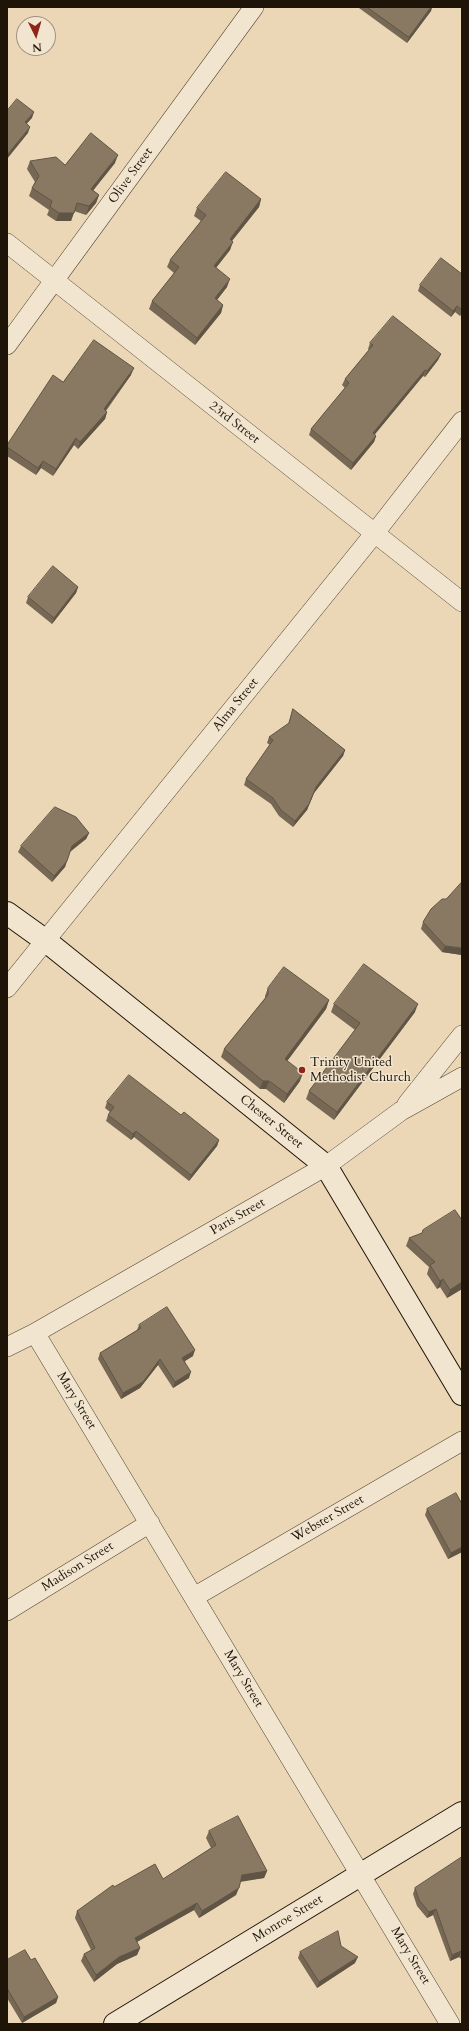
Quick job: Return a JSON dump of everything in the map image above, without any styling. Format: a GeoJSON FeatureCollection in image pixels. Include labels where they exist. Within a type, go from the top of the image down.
{"type":"FeatureCollection","features":[{"type":"Feature","properties":{"kind":"street","name":"Olive Street"},"geometry":{"type":"LineString","coordinates":[[7,345],[254,7]]}},
{"type":"Feature","properties":{"kind":"street","name":"23rd Street"},"geometry":{"type":"LineString","coordinates":[[7,243],[462,602]]}},
{"type":"Feature","properties":{"kind":"street","name":"Alma Street"},"geometry":{"type":"LineString","coordinates":[[7,988],[374,534],[462,421]]}},
{"type":"Feature","properties":{"kind":"street","name":"Chester Street"},"geometry":{"type":"LineString","coordinates":[[7,913],[46,941],[326,1166],[462,1394]]}},
{"type":"Feature","properties":{"kind":"street"},"geometry":{"type":"LineString","coordinates":[[401,1111],[462,1035]]}},
{"type":"Feature","properties":{"kind":"street","name":"Paris Street"},"geometry":{"type":"LineString","coordinates":[[7,1347],[35,1333],[326,1166],[401,1111],[462,1077]]}},
{"type":"Feature","properties":{"kind":"street","name":"Mary Street"},"geometry":{"type":"LineString","coordinates":[[35,1333],[450,2024]]}},
{"type":"Feature","properties":{"kind":"street","name":"Webster Street"},"geometry":{"type":"LineString","coordinates":[[194,1597],[462,1441]]}},
{"type":"Feature","properties":{"kind":"street","name":"Madison Street"},"geometry":{"type":"LineString","coordinates":[[7,1611],[150,1523]]}},
{"type":"Feature","properties":{"kind":"street","name":"Monroe Street"},"geometry":{"type":"LineString","coordinates":[[115,2024],[462,1813]]}},
{"type":"Feature","properties":{"kind":"building"},"geometry":{"type":"Polygon","coordinates":[[[367,7],[431,7],[409,37],[367,7]]]}},
{"type":"Feature","properties":{"kind":"building"},"geometry":{"type":"Polygon","coordinates":[[[17,99],[34,112],[25,122],[30,127],[7,155],[7,111],[17,99]]]}},
{"type":"Feature","properties":{"kind":"building"},"geometry":{"type":"Polygon","coordinates":[[[91,133],[118,155],[91,189],[99,195],[89,206],[77,203],[74,213],[59,213],[50,207],[52,201],[32,188],[39,176],[30,161],[56,157],[65,165],[91,133]]]}},
{"type":"Feature","properties":{"kind":"building"},"geometry":{"type":"Polygon","coordinates":[[[226,172],[261,199],[230,239],[233,242],[214,266],[230,279],[215,298],[223,305],[197,338],[152,301],[179,267],[170,260],[206,215],[197,208],[226,172]]]}},
{"type":"Feature","properties":{"kind":"building"},"geometry":{"type":"Polygon","coordinates":[[[441,258],[462,274],[462,310],[457,306],[453,311],[420,285],[441,258]]]}},
{"type":"Feature","properties":{"kind":"building"},"geometry":{"type":"Polygon","coordinates":[[[393,316],[441,354],[427,371],[425,370],[373,433],[376,436],[353,463],[311,429],[349,383],[345,379],[373,345],[370,343],[393,316]]]}},
{"type":"Feature","properties":{"kind":"building"},"geometry":{"type":"Polygon","coordinates":[[[94,340],[134,368],[104,409],[107,412],[80,442],[76,438],[56,469],[43,461],[38,468],[7,447],[7,445],[53,375],[63,382],[94,340]]]}},
{"type":"Feature","properties":{"kind":"building"},"geometry":{"type":"Polygon","coordinates":[[[53,566],[78,587],[54,618],[28,597],[53,566]]]}},
{"type":"Feature","properties":{"kind":"building"},"geometry":{"type":"Polygon","coordinates":[[[293,709],[345,750],[316,787],[309,804],[295,821],[281,810],[273,798],[246,779],[273,740],[269,737],[289,723],[293,709]]]}},
{"type":"Feature","properties":{"kind":"building"},"geometry":{"type":"Polygon","coordinates":[[[55,807],[76,817],[89,833],[72,846],[67,861],[54,876],[21,846],[55,807]]]}},
{"type":"Feature","properties":{"kind":"building"},"geometry":{"type":"Polygon","coordinates":[[[462,882],[462,948],[445,946],[423,922],[431,909],[442,899],[446,899],[462,882]]]}},
{"type":"Feature","properties":{"kind":"building"},"geometry":{"type":"Polygon","coordinates":[[[364,964],[418,1004],[337,1112],[309,1091],[360,1023],[334,1004],[364,964]]]}},
{"type":"Feature","properties":{"kind":"building"},"geometry":{"type":"Polygon","coordinates":[[[284,967],[329,1000],[285,1059],[303,1073],[287,1094],[269,1081],[263,1081],[224,1049],[268,995],[268,988],[284,967]]]}},
{"type":"Feature","properties":{"kind":"building"},"geometry":{"type":"Polygon","coordinates":[[[129,1075],[181,1115],[184,1112],[219,1140],[191,1175],[136,1131],[133,1134],[108,1115],[114,1107],[107,1102],[129,1075]]]}},
{"type":"Feature","properties":{"kind":"building"},"geometry":{"type":"Polygon","coordinates":[[[455,1210],[462,1220],[462,1282],[450,1290],[443,1279],[440,1281],[430,1265],[435,1262],[409,1238],[422,1233],[423,1230],[455,1210]]]}},
{"type":"Feature","properties":{"kind":"building"},"geometry":{"type":"Polygon","coordinates":[[[167,1307],[195,1350],[182,1358],[191,1372],[175,1382],[160,1359],[143,1382],[123,1393],[100,1353],[141,1328],[139,1325],[167,1307]]]}},
{"type":"Feature","properties":{"kind":"building"},"geometry":{"type":"Polygon","coordinates":[[[456,1493],[462,1504],[462,1547],[451,1553],[427,1509],[456,1493]]]}},
{"type":"Feature","properties":{"kind":"building"},"geometry":{"type":"Polygon","coordinates":[[[238,1816],[267,1871],[242,1875],[239,1888],[202,1911],[197,1903],[135,1938],[140,1948],[119,1957],[96,1975],[84,1954],[95,1948],[77,1911],[113,1885],[114,1887],[155,1864],[163,1879],[216,1845],[209,1831],[238,1816]]]}},
{"type":"Feature","properties":{"kind":"building"},"geometry":{"type":"Polygon","coordinates":[[[462,1857],[462,1952],[461,1951],[452,1955],[436,1909],[429,1912],[419,1900],[415,1888],[462,1857]]]}},
{"type":"Feature","properties":{"kind":"building"},"geometry":{"type":"Polygon","coordinates":[[[338,1931],[341,1946],[358,1957],[319,1982],[300,1952],[338,1931]]]}},
{"type":"Feature","properties":{"kind":"building"},"geometry":{"type":"Polygon","coordinates":[[[25,1950],[31,1960],[35,1958],[58,1997],[24,2017],[7,1988],[7,1960],[25,1950]]]}},
{"type":"Feature","properties":{"kind":"place","name":"Trinity United Methodist Church"},"geometry":{"type":"Point","coordinates":[302,1070]}}]}
